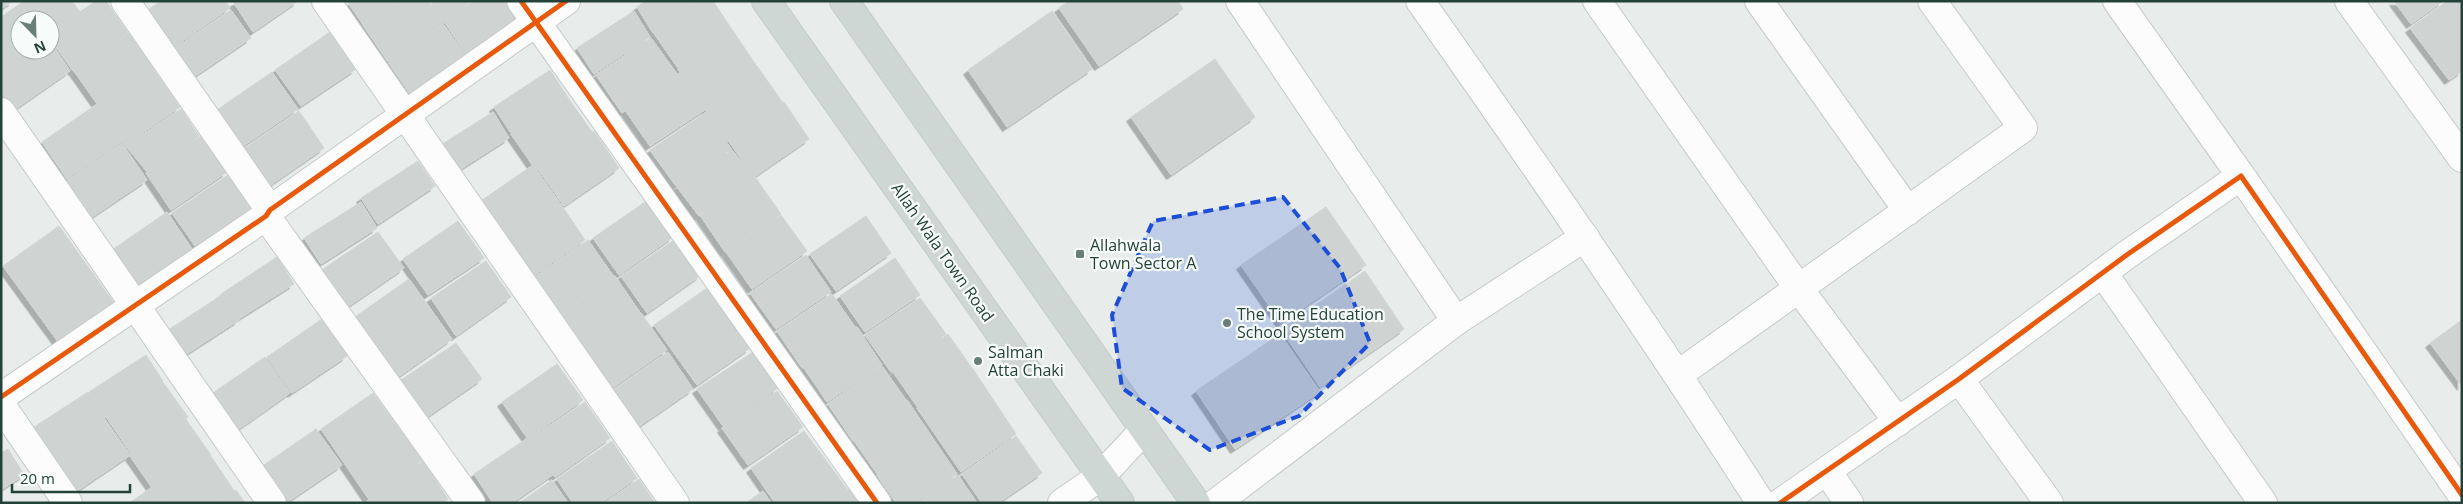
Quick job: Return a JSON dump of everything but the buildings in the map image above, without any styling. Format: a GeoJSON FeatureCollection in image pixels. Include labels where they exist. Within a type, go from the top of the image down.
{"type":"FeatureCollection","features":[{"type":"Feature","properties":{"kind":"main road","name":"Allah Wala Town Road"},"geometry":{"type":"LineString","coordinates":[[766,1],[1120,503]]}},
{"type":"Feature","properties":{"kind":"main road"},"geometry":{"type":"LineString","coordinates":[[844,1],[1196,503]]}},
{"type":"Feature","properties":{"kind":"street"},"geometry":{"type":"LineString","coordinates":[[125,1],[268,213],[471,503]]}},
{"type":"Feature","properties":{"kind":"street"},"geometry":{"type":"LineString","coordinates":[[326,1],[675,503]]}},
{"type":"Feature","properties":{"kind":"street"},"geometry":{"type":"LineString","coordinates":[[1,397],[136,306],[405,114],[528,12],[566,1]]}},
{"type":"Feature","properties":{"kind":"street"},"geometry":{"type":"LineString","coordinates":[[1240,1],[1456,321]]}},
{"type":"Feature","properties":{"kind":"street"},"geometry":{"type":"LineString","coordinates":[[1420,1],[1585,236],[1762,503]]}},
{"type":"Feature","properties":{"kind":"street"},"geometry":{"type":"LineString","coordinates":[[1597,1],[1798,289],[1898,422]]}},
{"type":"Feature","properties":{"kind":"street"},"geometry":{"type":"LineString","coordinates":[[1758,1],[1908,211]]}},
{"type":"Feature","properties":{"kind":"street"},"geometry":{"type":"LineString","coordinates":[[1678,374],[2023,128],[1932,1]]}},
{"type":"Feature","properties":{"kind":"street"},"geometry":{"type":"LineString","coordinates":[[2117,1],[2462,494]]}},
{"type":"Feature","properties":{"kind":"street"},"geometry":{"type":"LineString","coordinates":[[2349,1],[2462,158]]}},
{"type":"Feature","properties":{"kind":"street"},"geometry":{"type":"LineString","coordinates":[[528,12],[876,503]]}},
{"type":"Feature","properties":{"kind":"street"},"geometry":{"type":"LineString","coordinates":[[1,112],[272,503]]}},
{"type":"Feature","properties":{"kind":"street"},"geometry":{"type":"LineString","coordinates":[[1780,503],[1959,380],[2103,273],[2240,176]]}},
{"type":"Feature","properties":{"kind":"street"},"geometry":{"type":"LineString","coordinates":[[1216,503],[1456,321],[1585,236]]}},
{"type":"Feature","properties":{"kind":"street"},"geometry":{"type":"LineString","coordinates":[[2103,273],[2264,503]]}},
{"type":"Feature","properties":{"kind":"street"},"geometry":{"type":"LineString","coordinates":[[1959,380],[2049,503]]}},
{"type":"Feature","properties":{"kind":"street"},"geometry":{"type":"LineString","coordinates":[[1,405],[68,503]]}},
{"type":"Feature","properties":{"kind":"street"},"geometry":{"type":"LineString","coordinates":[[1062,503],[1102,476],[1144,430]]}},
{"type":"Feature","properties":{"kind":"street"},"geometry":{"type":"LineString","coordinates":[[1827,471],[1849,503]]}},
{"type":"Feature","properties":{"kind":"highlighted area"},"geometry":{"type":"Polygon","coordinates":[[[1283,197],[1340,268],[1370,343],[1299,416],[1210,450],[1122,388],[1112,315],[1153,221],[1283,197]]]}},
{"type":"Feature","properties":{"kind":"cycle path"},"geometry":{"type":"LineString","coordinates":[[521,1],[877,503]]}},
{"type":"Feature","properties":{"kind":"cycle path"},"geometry":{"type":"LineString","coordinates":[[1,397],[266,216],[270,210],[566,1]]}},
{"type":"Feature","properties":{"kind":"cycle path"},"geometry":{"type":"LineString","coordinates":[[1780,503],[1959,379],[2128,254],[2241,176],[2462,495]]}},
{"type":"Feature","properties":{"kind":"place","name":"Allahwala Town Sector A"},"geometry":{"type":"Point","coordinates":[1080,254]}},
{"type":"Feature","properties":{"kind":"place","name":"The Time Education School System"},"geometry":{"type":"Point","coordinates":[1227,323]}},
{"type":"Feature","properties":{"kind":"place","name":"Salman Atta Chaki"},"geometry":{"type":"Point","coordinates":[978,361]}}]}
